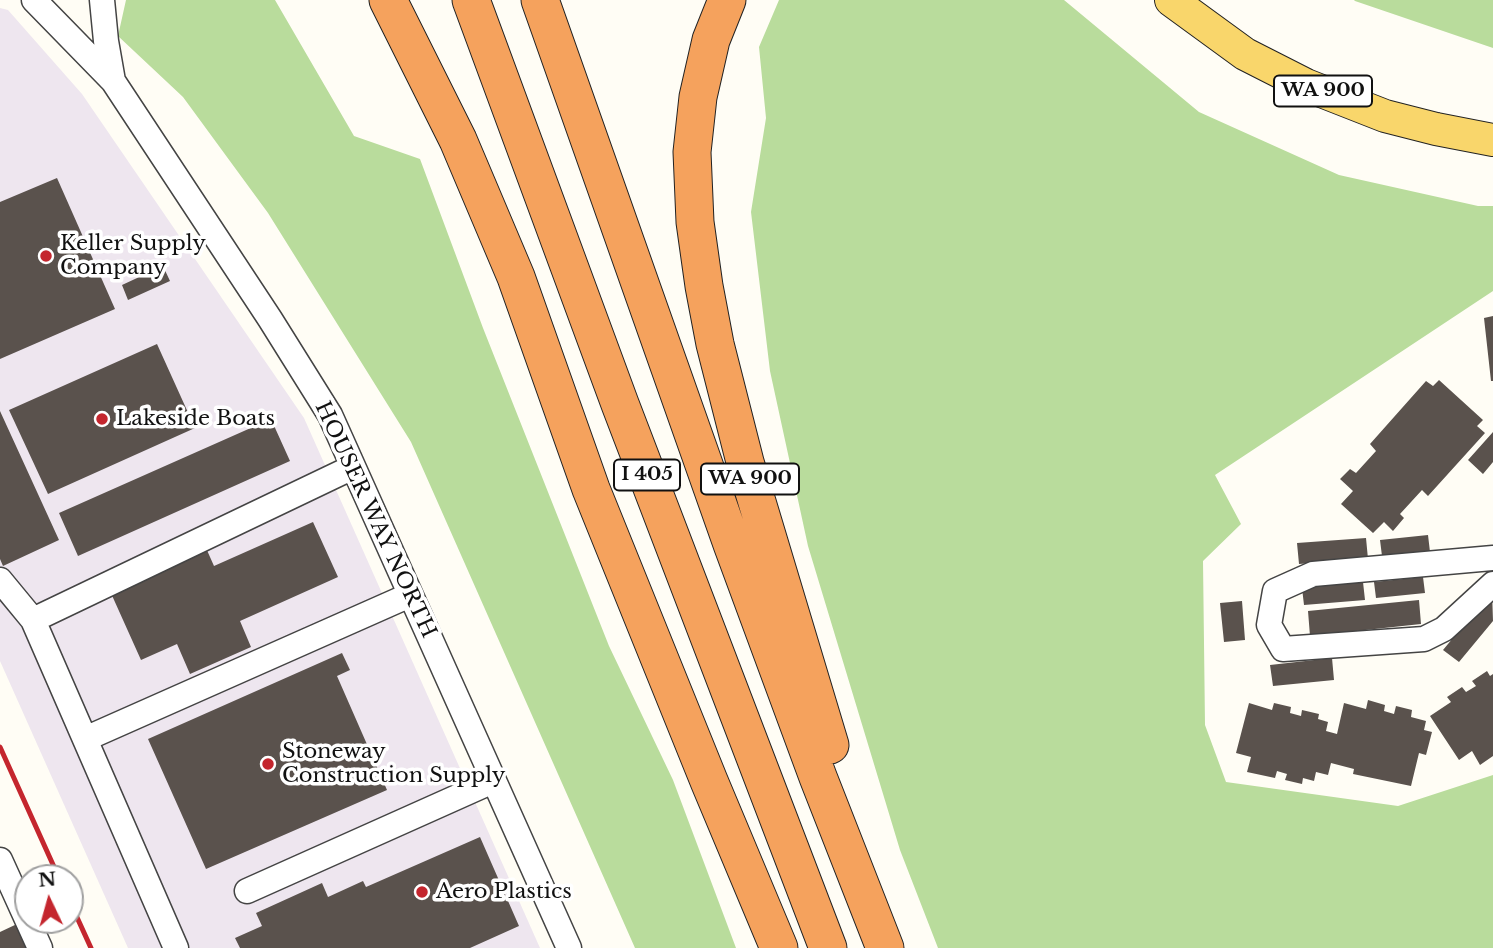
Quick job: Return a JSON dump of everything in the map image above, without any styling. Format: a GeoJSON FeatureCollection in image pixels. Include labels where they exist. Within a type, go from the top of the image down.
{"type":"FeatureCollection","features":[{"type":"Feature","properties":{"kind":"highway"},"geometry":{"type":"LineString","coordinates":[[388,0],[458,140],[516,277],[591,489],[779,948]]}},
{"type":"Feature","properties":{"kind":"highway","name":"I 405"},"geometry":{"type":"LineString","coordinates":[[471,0],[625,417],[828,948]]}},
{"type":"Feature","properties":{"kind":"highway","name":"I 405"},"geometry":{"type":"LineString","coordinates":[[540,0],[732,544],[813,764],[887,948]]}},
{"type":"Feature","properties":{"kind":"highway","name":"WA 900"},"geometry":{"type":"LineString","coordinates":[[727,0],[711,40],[698,97],[692,152],[695,222],[704,286],[715,344],[745,462],[887,948]]}},
{"type":"Feature","properties":{"kind":"main road","name":"WA 900"},"geometry":{"type":"LineString","coordinates":[[1171,0],[1245,54],[1306,85],[1385,116],[1493,140]]}},
{"type":"Feature","properties":{"kind":"street","name":"HOUSER WAY NORTH"},"geometry":{"type":"LineString","coordinates":[[34,0],[113,81],[270,318],[330,415],[569,948]]}},
{"type":"Feature","properties":{"kind":"street","name":"HOUSER WAY NORTH"},"geometry":{"type":"LineString","coordinates":[[102,0],[113,81]]}},
{"type":"Feature","properties":{"kind":"street"},"geometry":{"type":"LineString","coordinates":[[33,620],[353,467]]}},
{"type":"Feature","properties":{"kind":"street"},"geometry":{"type":"LineString","coordinates":[[1493,558],[1313,574],[1275,591],[1269,625],[1283,649],[1424,639],[1444,629],[1493,584]]}},
{"type":"Feature","properties":{"kind":"street"},"geometry":{"type":"LineString","coordinates":[[0,580],[33,620],[176,948]]}},
{"type":"Feature","properties":{"kind":"street"},"geometry":{"type":"LineString","coordinates":[[85,739],[410,595]]}},
{"type":"Feature","properties":{"kind":"street"},"geometry":{"type":"LineString","coordinates":[[247,891],[494,781]]}},
{"type":"Feature","properties":{"kind":"street"},"geometry":{"type":"LineString","coordinates":[[0,860],[40,948]]}},
{"type":"Feature","properties":{"kind":"shaded area"},"geometry":{"type":"Polygon","coordinates":[[[0,8],[8,10],[82,94],[304,418],[540,948],[128,948],[0,661],[0,8]]]}},
{"type":"Feature","properties":{"kind":"green space"},"geometry":{"type":"Polygon","coordinates":[[[126,0],[275,0],[354,136],[420,159],[483,328],[609,646],[673,780],[736,948],[635,948],[411,442],[268,213],[183,97],[118,36],[126,0]]]}},
{"type":"Feature","properties":{"kind":"green space"},"geometry":{"type":"Polygon","coordinates":[[[779,0],[1064,0],[1199,112],[1339,175],[1478,206],[1493,206],[1493,291],[1215,475],[1241,524],[1203,561],[1205,725],[1226,782],[1398,806],[1493,775],[1493,948],[938,948],[900,850],[808,546],[770,371],[751,212],[766,118],[759,47],[779,0]]]}},
{"type":"Feature","properties":{"kind":"green space"},"geometry":{"type":"Polygon","coordinates":[[[1493,0],[1493,48],[1355,1],[1493,0]]]}},
{"type":"Feature","properties":{"kind":"building","name":"Keller Supply Company"},"geometry":{"type":"Polygon","coordinates":[[[57,178],[115,309],[0,359],[0,202],[57,178]]]}},
{"type":"Feature","properties":{"kind":"building"},"geometry":{"type":"Polygon","coordinates":[[[163,266],[170,281],[128,300],[122,285],[163,266]]]}},
{"type":"Feature","properties":{"kind":"building"},"geometry":{"type":"Polygon","coordinates":[[[1493,316],[1493,381],[1491,381],[1484,318],[1493,316]]]}},
{"type":"Feature","properties":{"kind":"building","name":"Lakeside Boats"},"geometry":{"type":"Polygon","coordinates":[[[157,344],[195,428],[48,494],[9,410],[157,344]]]}},
{"type":"Feature","properties":{"kind":"building"},"geometry":{"type":"Polygon","coordinates":[[[1439,380],[1483,420],[1477,426],[1485,433],[1428,496],[1422,490],[1400,514],[1404,518],[1393,531],[1384,522],[1373,533],[1341,504],[1353,491],[1340,479],[1350,469],[1356,473],[1376,451],[1370,444],[1426,381],[1433,386],[1439,380]]]}},
{"type":"Feature","properties":{"kind":"building"},"geometry":{"type":"Polygon","coordinates":[[[0,411],[59,540],[3,566],[0,559],[0,411]]]}},
{"type":"Feature","properties":{"kind":"building"},"geometry":{"type":"Polygon","coordinates":[[[271,419],[290,461],[78,556],[59,513],[271,419]]]}},
{"type":"Feature","properties":{"kind":"building"},"geometry":{"type":"Polygon","coordinates":[[[1493,432],[1493,462],[1483,474],[1468,460],[1493,432]]]}},
{"type":"Feature","properties":{"kind":"building"},"geometry":{"type":"Polygon","coordinates":[[[313,522],[338,577],[240,621],[251,647],[190,674],[177,644],[141,660],[110,591],[206,548],[214,566],[313,522]]]}},
{"type":"Feature","properties":{"kind":"building"},"geometry":{"type":"Polygon","coordinates":[[[1428,535],[1430,552],[1382,556],[1380,540],[1428,535]]]}},
{"type":"Feature","properties":{"kind":"building"},"geometry":{"type":"Polygon","coordinates":[[[1366,538],[1368,559],[1299,564],[1297,543],[1366,538]]]}},
{"type":"Feature","properties":{"kind":"building"},"geometry":{"type":"Polygon","coordinates":[[[1423,577],[1425,593],[1376,598],[1374,582],[1423,577]]]}},
{"type":"Feature","properties":{"kind":"building"},"geometry":{"type":"Polygon","coordinates":[[[1363,582],[1365,600],[1304,605],[1302,588],[1363,582]]]}},
{"type":"Feature","properties":{"kind":"building"},"geometry":{"type":"Polygon","coordinates":[[[1492,591],[1493,621],[1459,662],[1443,650],[1492,591]]]}},
{"type":"Feature","properties":{"kind":"building"},"geometry":{"type":"Polygon","coordinates":[[[1419,600],[1421,624],[1310,636],[1308,611],[1419,600]]]}},
{"type":"Feature","properties":{"kind":"building"},"geometry":{"type":"Polygon","coordinates":[[[1242,601],[1245,640],[1224,642],[1220,603],[1242,601]]]}},
{"type":"Feature","properties":{"kind":"building","name":"Stoneway Construction Supply"},"geometry":{"type":"Polygon","coordinates":[[[342,653],[350,670],[337,676],[387,790],[206,869],[148,739],[342,653]]]}},
{"type":"Feature","properties":{"kind":"building"},"geometry":{"type":"Polygon","coordinates":[[[1332,658],[1334,680],[1273,686],[1270,665],[1332,658]]]}},
{"type":"Feature","properties":{"kind":"building"},"geometry":{"type":"Polygon","coordinates":[[[1487,671],[1490,676],[1493,674],[1493,756],[1480,765],[1472,751],[1459,760],[1430,716],[1451,702],[1447,697],[1462,687],[1466,692],[1476,686],[1472,681],[1487,671]]]}},
{"type":"Feature","properties":{"kind":"building"},"geometry":{"type":"Polygon","coordinates":[[[1368,700],[1385,705],[1384,711],[1394,714],[1396,706],[1412,710],[1411,717],[1426,721],[1424,730],[1432,732],[1426,755],[1419,753],[1411,786],[1353,774],[1354,769],[1331,763],[1328,775],[1316,772],[1314,781],[1303,778],[1302,784],[1285,780],[1287,774],[1277,771],[1275,778],[1247,772],[1251,757],[1236,753],[1249,703],[1272,710],[1274,703],[1291,707],[1290,713],[1301,716],[1302,710],[1319,714],[1318,719],[1328,722],[1326,731],[1337,734],[1344,703],[1366,709],[1368,700]]]}},
{"type":"Feature","properties":{"kind":"building","name":"Aero Plastics"},"geometry":{"type":"Polygon","coordinates":[[[480,837],[519,926],[470,948],[240,948],[235,938],[262,926],[256,913],[322,883],[328,897],[363,881],[366,887],[480,837]]]}},
{"type":"Feature","properties":{"kind":"building"},"geometry":{"type":"Polygon","coordinates":[[[14,925],[14,934],[22,934],[28,948],[0,948],[0,932],[14,925]]]}},
{"type":"Feature","properties":{"kind":"railway"},"geometry":{"type":"LineString","coordinates":[[0,747],[53,864]]}},
{"type":"Feature","properties":{"kind":"railway"},"geometry":{"type":"LineString","coordinates":[[84,933],[91,948]]}},
{"type":"Feature","properties":{"kind":"place","name":"Keller Supply Company"},"geometry":{"type":"Point","coordinates":[46,256]}},
{"type":"Feature","properties":{"kind":"place","name":"Lakeside Boats"},"geometry":{"type":"Point","coordinates":[102,419]}},
{"type":"Feature","properties":{"kind":"place","name":"Stoneway Construction Supply"},"geometry":{"type":"Point","coordinates":[268,764]}},
{"type":"Feature","properties":{"kind":"place","name":"Aero Plastics"},"geometry":{"type":"Point","coordinates":[422,892]}}]}
